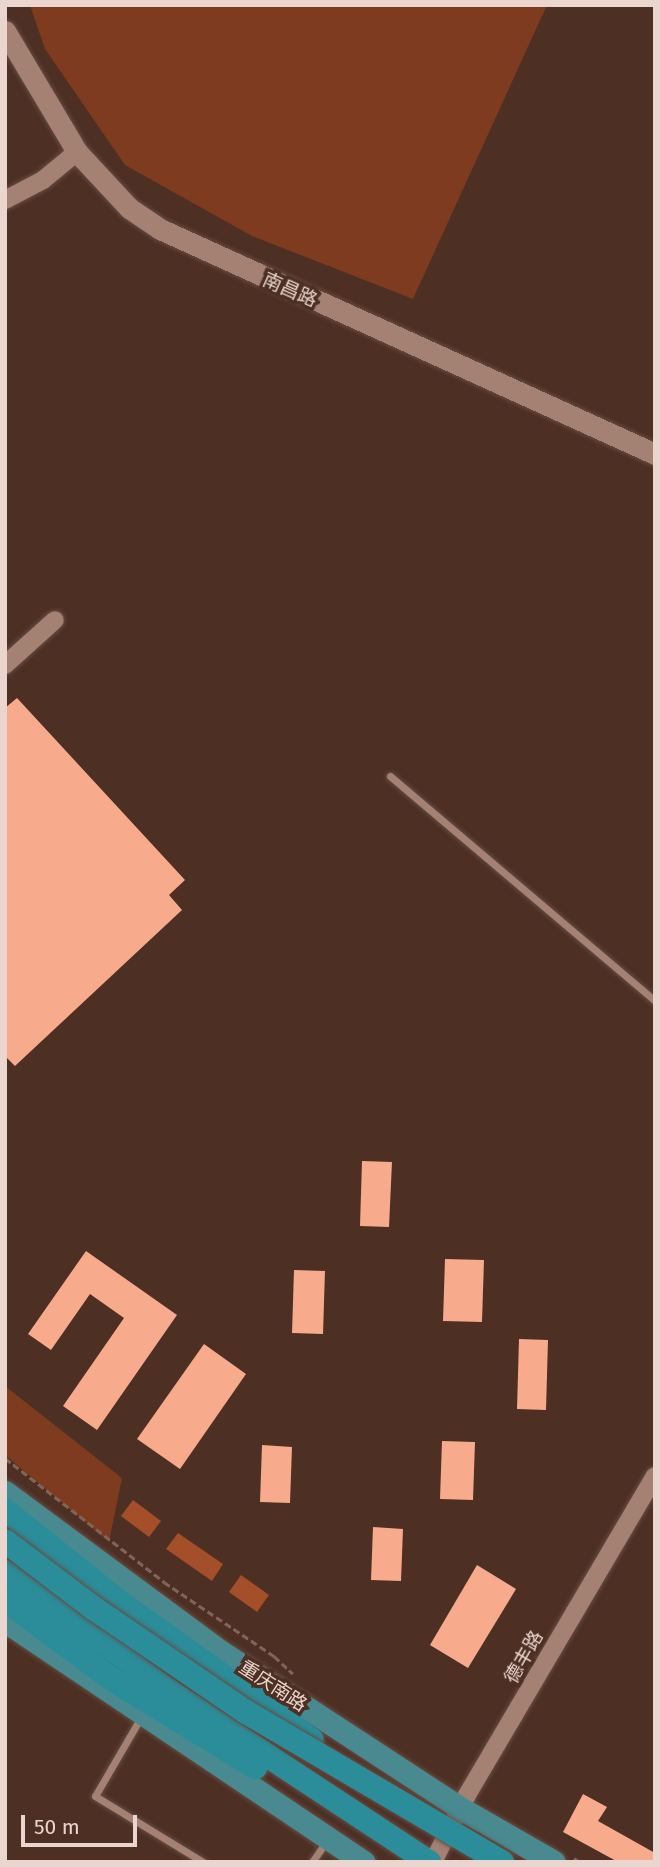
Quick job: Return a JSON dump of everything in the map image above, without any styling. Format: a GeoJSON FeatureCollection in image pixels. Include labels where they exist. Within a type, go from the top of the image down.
{"type":"FeatureCollection","features":[{"type":"Feature","properties":{"kind":"highway"},"geometry":{"type":"LineString","coordinates":[[5,1510],[120,1602],[352,1770]]}},
{"type":"Feature","properties":{"kind":"highway"},"geometry":{"type":"LineString","coordinates":[[5,1541],[246,1712],[352,1770],[502,1862]]}},
{"type":"Feature","properties":{"kind":"highway"},"geometry":{"type":"LineString","coordinates":[[5,1572],[168,1690],[381,1833],[431,1862]]}},
{"type":"Feature","properties":{"kind":"highway"},"geometry":{"type":"LineString","coordinates":[[5,1600],[113,1680],[312,1801],[381,1833]]}},
{"type":"Feature","properties":{"kind":"main road","name":"南昌路"},"geometry":{"type":"LineString","coordinates":[[5,30],[77,152],[129,208],[198,249],[655,454]]}},
{"type":"Feature","properties":{"kind":"main road","name":"重庆南路"},"geometry":{"type":"LineString","coordinates":[[5,1492],[220,1651],[460,1808],[554,1862]]}},
{"type":"Feature","properties":{"kind":"main road"},"geometry":{"type":"LineString","coordinates":[[5,1621],[141,1716],[363,1862]]}},
{"type":"Feature","properties":{"kind":"street"},"geometry":{"type":"LineString","coordinates":[[5,200],[43,180],[77,152]]}},
{"type":"Feature","properties":{"kind":"street"},"geometry":{"type":"LineString","coordinates":[[5,665],[55,620]]}},
{"type":"Feature","properties":{"kind":"street","name":"德丰路"},"geometry":{"type":"LineString","coordinates":[[431,1862],[655,1476]]}},
{"type":"Feature","properties":{"kind":"lane"},"geometry":{"type":"LineString","coordinates":[[390,776],[655,1001]]}},
{"type":"Feature","properties":{"kind":"lane"},"geometry":{"type":"LineString","coordinates":[[141,1716],[95,1796],[203,1862]]}},
{"type":"Feature","properties":{"kind":"lane"},"geometry":{"type":"LineString","coordinates":[[312,1862],[328,1839]]}},
{"type":"Feature","properties":{"kind":"path"},"geometry":{"type":"LineString","coordinates":[[5,1458],[164,1583],[199,1602],[274,1656],[300,1682]]}},
{"type":"Feature","properties":{"kind":"shaded area"},"geometry":{"type":"Polygon","coordinates":[[[30,5],[547,5],[413,299],[252,236],[125,165],[45,49],[30,5]]]}},
{"type":"Feature","properties":{"kind":"shaded area"},"geometry":{"type":"Polygon","coordinates":[[[5,1386],[122,1478],[109,1542],[5,1455],[5,1386]]]}},
{"type":"Feature","properties":{"kind":"shaded area"},"geometry":{"type":"Polygon","coordinates":[[[133,1500],[161,1521],[149,1537],[121,1516],[133,1500]]]}},
{"type":"Feature","properties":{"kind":"shaded area"},"geometry":{"type":"Polygon","coordinates":[[[178,1533],[223,1564],[212,1581],[166,1549],[178,1533]]]}},
{"type":"Feature","properties":{"kind":"shaded area"},"geometry":{"type":"Polygon","coordinates":[[[241,1575],[269,1595],[257,1612],[229,1592],[241,1575]]]}},
{"type":"Feature","properties":{"kind":"building"},"geometry":{"type":"Polygon","coordinates":[[[17,698],[185,880],[169,895],[182,910],[15,1066],[5,1056],[5,708],[17,698]]]}},
{"type":"Feature","properties":{"kind":"building"},"geometry":{"type":"Polygon","coordinates":[[[362,1161],[392,1162],[389,1227],[360,1226],[362,1161]]]}},
{"type":"Feature","properties":{"kind":"building"},"geometry":{"type":"Polygon","coordinates":[[[86,1251],[177,1315],[97,1430],[63,1406],[124,1318],[90,1294],[51,1350],[28,1334],[86,1251]]]}},
{"type":"Feature","properties":{"kind":"building"},"geometry":{"type":"Polygon","coordinates":[[[445,1259],[484,1260],[482,1322],[443,1321],[445,1259]]]}},
{"type":"Feature","properties":{"kind":"building"},"geometry":{"type":"Polygon","coordinates":[[[294,1270],[325,1271],[323,1334],[292,1333],[294,1270]]]}},
{"type":"Feature","properties":{"kind":"building"},"geometry":{"type":"Polygon","coordinates":[[[519,1339],[548,1340],[546,1410],[517,1409],[519,1339]]]}},
{"type":"Feature","properties":{"kind":"building"},"geometry":{"type":"Polygon","coordinates":[[[204,1344],[246,1374],[180,1469],[137,1439],[204,1344]]]}},
{"type":"Feature","properties":{"kind":"building"},"geometry":{"type":"Polygon","coordinates":[[[442,1441],[475,1442],[473,1500],[440,1499],[442,1441]]]}},
{"type":"Feature","properties":{"kind":"building"},"geometry":{"type":"Polygon","coordinates":[[[262,1445],[292,1447],[290,1503],[260,1502],[262,1445]]]}},
{"type":"Feature","properties":{"kind":"building"},"geometry":{"type":"Polygon","coordinates":[[[373,1527],[403,1529],[401,1581],[371,1580],[373,1527]]]}},
{"type":"Feature","properties":{"kind":"building"},"geometry":{"type":"Polygon","coordinates":[[[477,1565],[516,1589],[468,1668],[430,1645],[477,1565]]]}},
{"type":"Feature","properties":{"kind":"building"},"geometry":{"type":"Polygon","coordinates":[[[583,1794],[607,1807],[598,1821],[655,1853],[655,1862],[618,1862],[563,1832],[583,1794]]]}}]}
